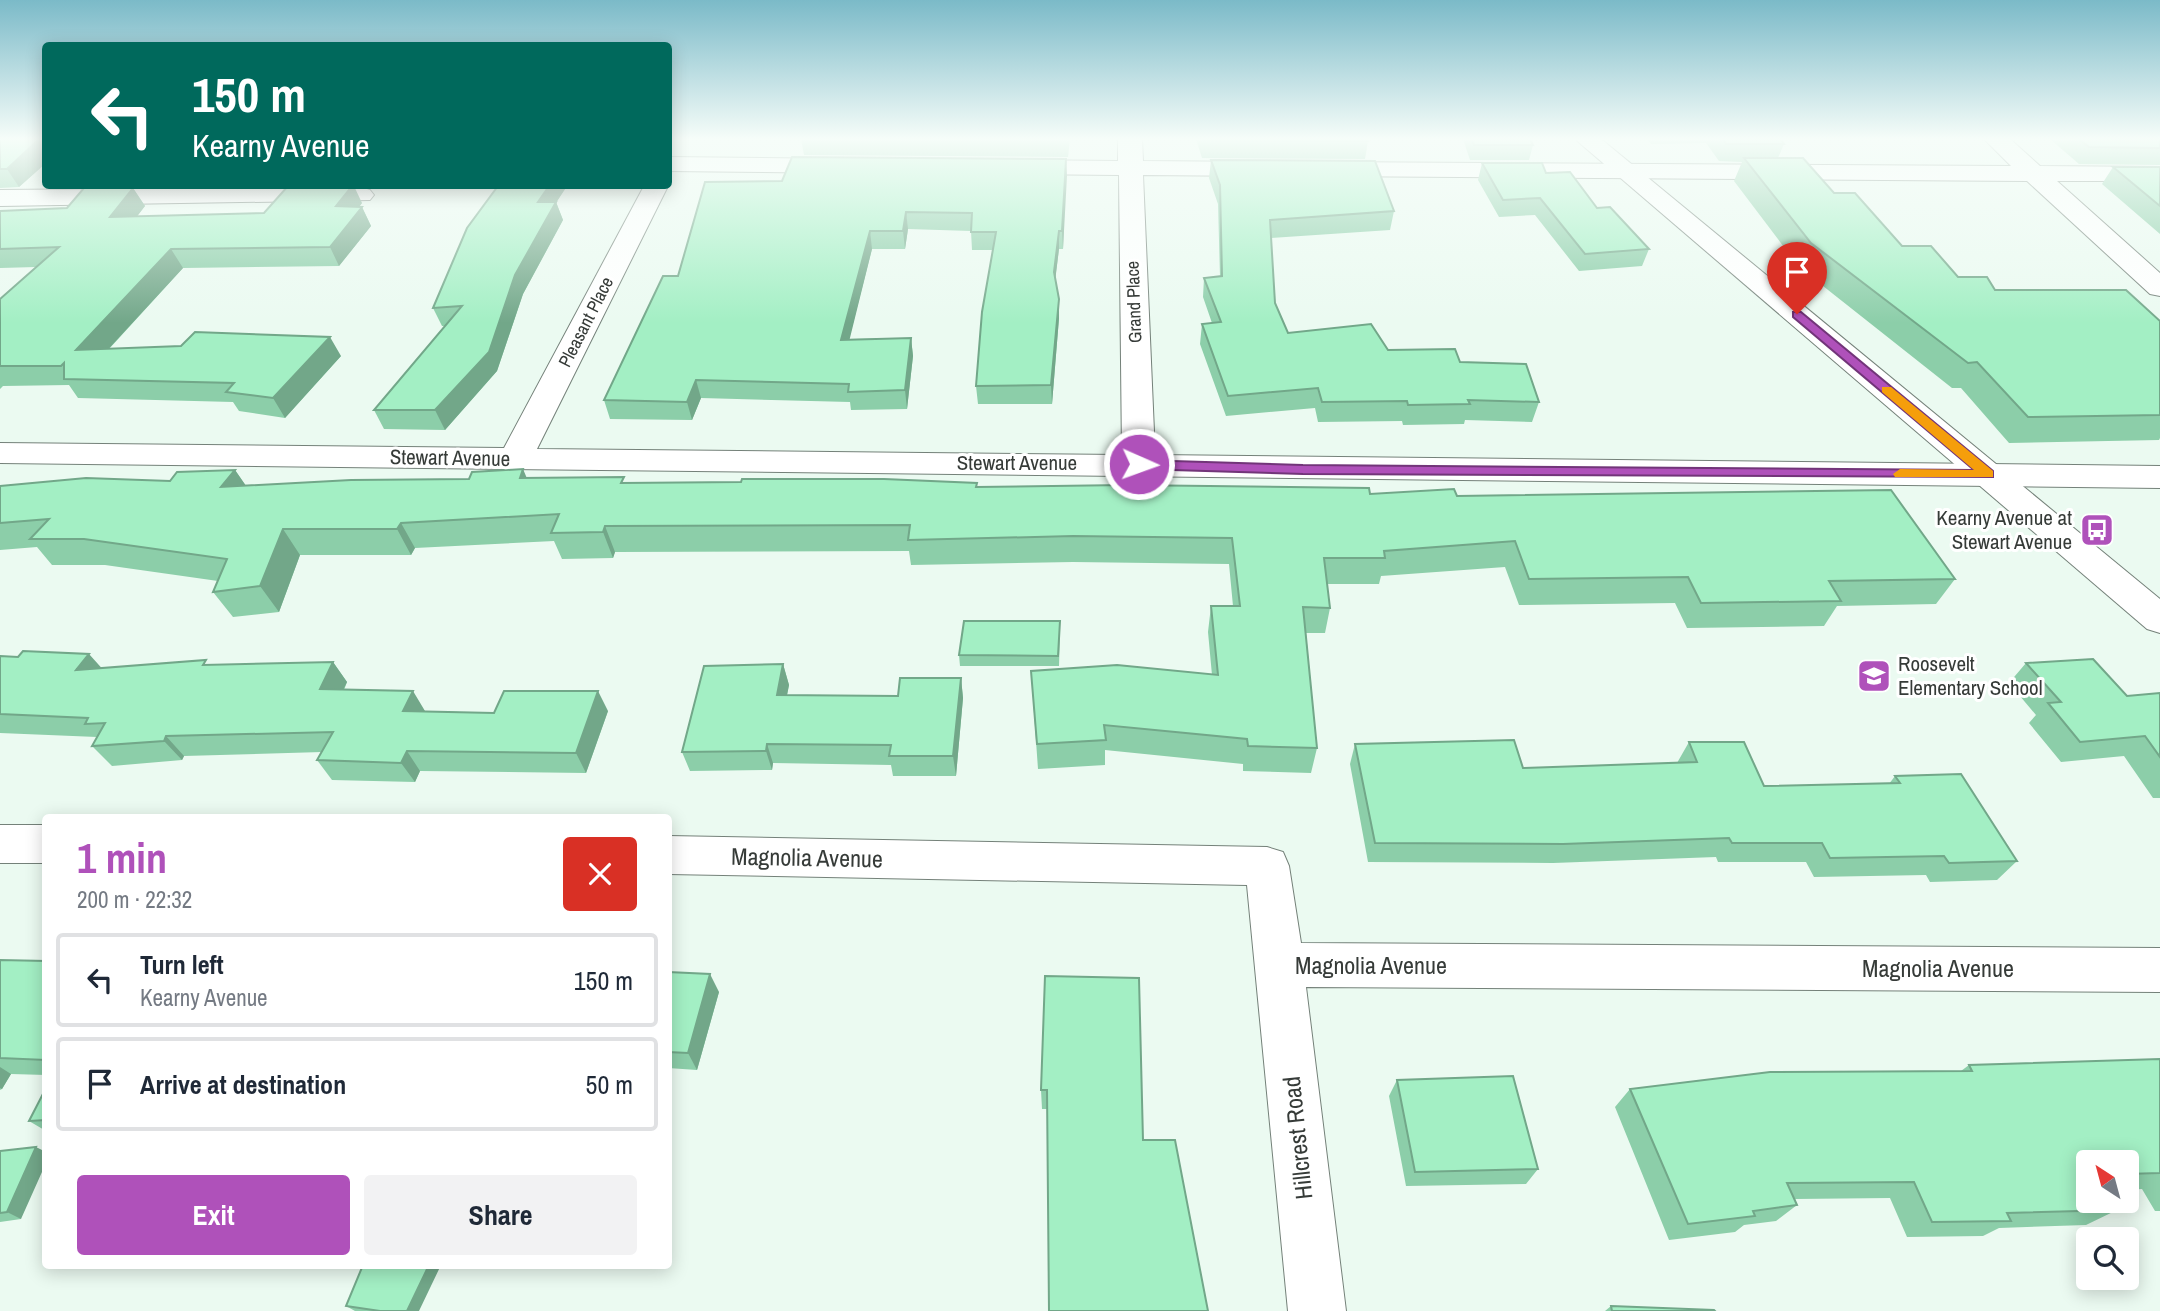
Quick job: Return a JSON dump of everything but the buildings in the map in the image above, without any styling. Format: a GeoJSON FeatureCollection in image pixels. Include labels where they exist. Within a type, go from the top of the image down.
{"type":"FeatureCollection","features":[{"type":"Feature","properties":{"kind":"street","name":"Pleasant Place"},"geometry":{"type":"LineString","coordinates":[[515,459],[649,200]]}},
{"type":"Feature","properties":{"kind":"street","name":"Grand Place"},"geometry":{"type":"LineString","coordinates":[[1132,200],[1139,464]]}},
{"type":"Feature","properties":{"kind":"street"},"geometry":{"type":"LineString","coordinates":[[1661,200],[2160,619]]}},
{"type":"Feature","properties":{"kind":"street"},"geometry":{"type":"LineString","coordinates":[[2064,200],[2160,288]]}},
{"type":"Feature","properties":{"kind":"street","name":"Stewart Avenue"},"geometry":{"type":"LineString","coordinates":[[0,453],[1139,464],[1317,470],[2160,477]]}},
{"type":"Feature","properties":{"kind":"street"},"geometry":{"type":"LineString","coordinates":[[0,844],[42,844]]}},
{"type":"Feature","properties":{"kind":"street","name":"Magnolia Avenue"},"geometry":{"type":"LineString","coordinates":[[672,856],[1267,866],[1280,965],[2160,970]]}},
{"type":"Feature","properties":{"kind":"street","name":"Hillcrest Road"},"geometry":{"type":"LineString","coordinates":[[1280,965],[1317,1311]]}},
{"type":"Feature","properties":{"kind":"slow traffic"},"geometry":{"type":"LineString","coordinates":[[1887,389],[1988,474],[1900,474]]}},
{"type":"Feature","properties":{"kind":"place","name":"Kearny Avenue at Stewart Avenue"},"geometry":{"type":"Point","coordinates":[2097,530]}},
{"type":"Feature","properties":{"kind":"place","name":"Roosevelt Elementary School"},"geometry":{"type":"Point","coordinates":[1874,676]}},
{"type":"Feature","properties":{"kind":"route"},"geometry":{"type":"LineString","coordinates":[[1139,464],[1303,470],[1988,474],[1797,314]]}}]}
